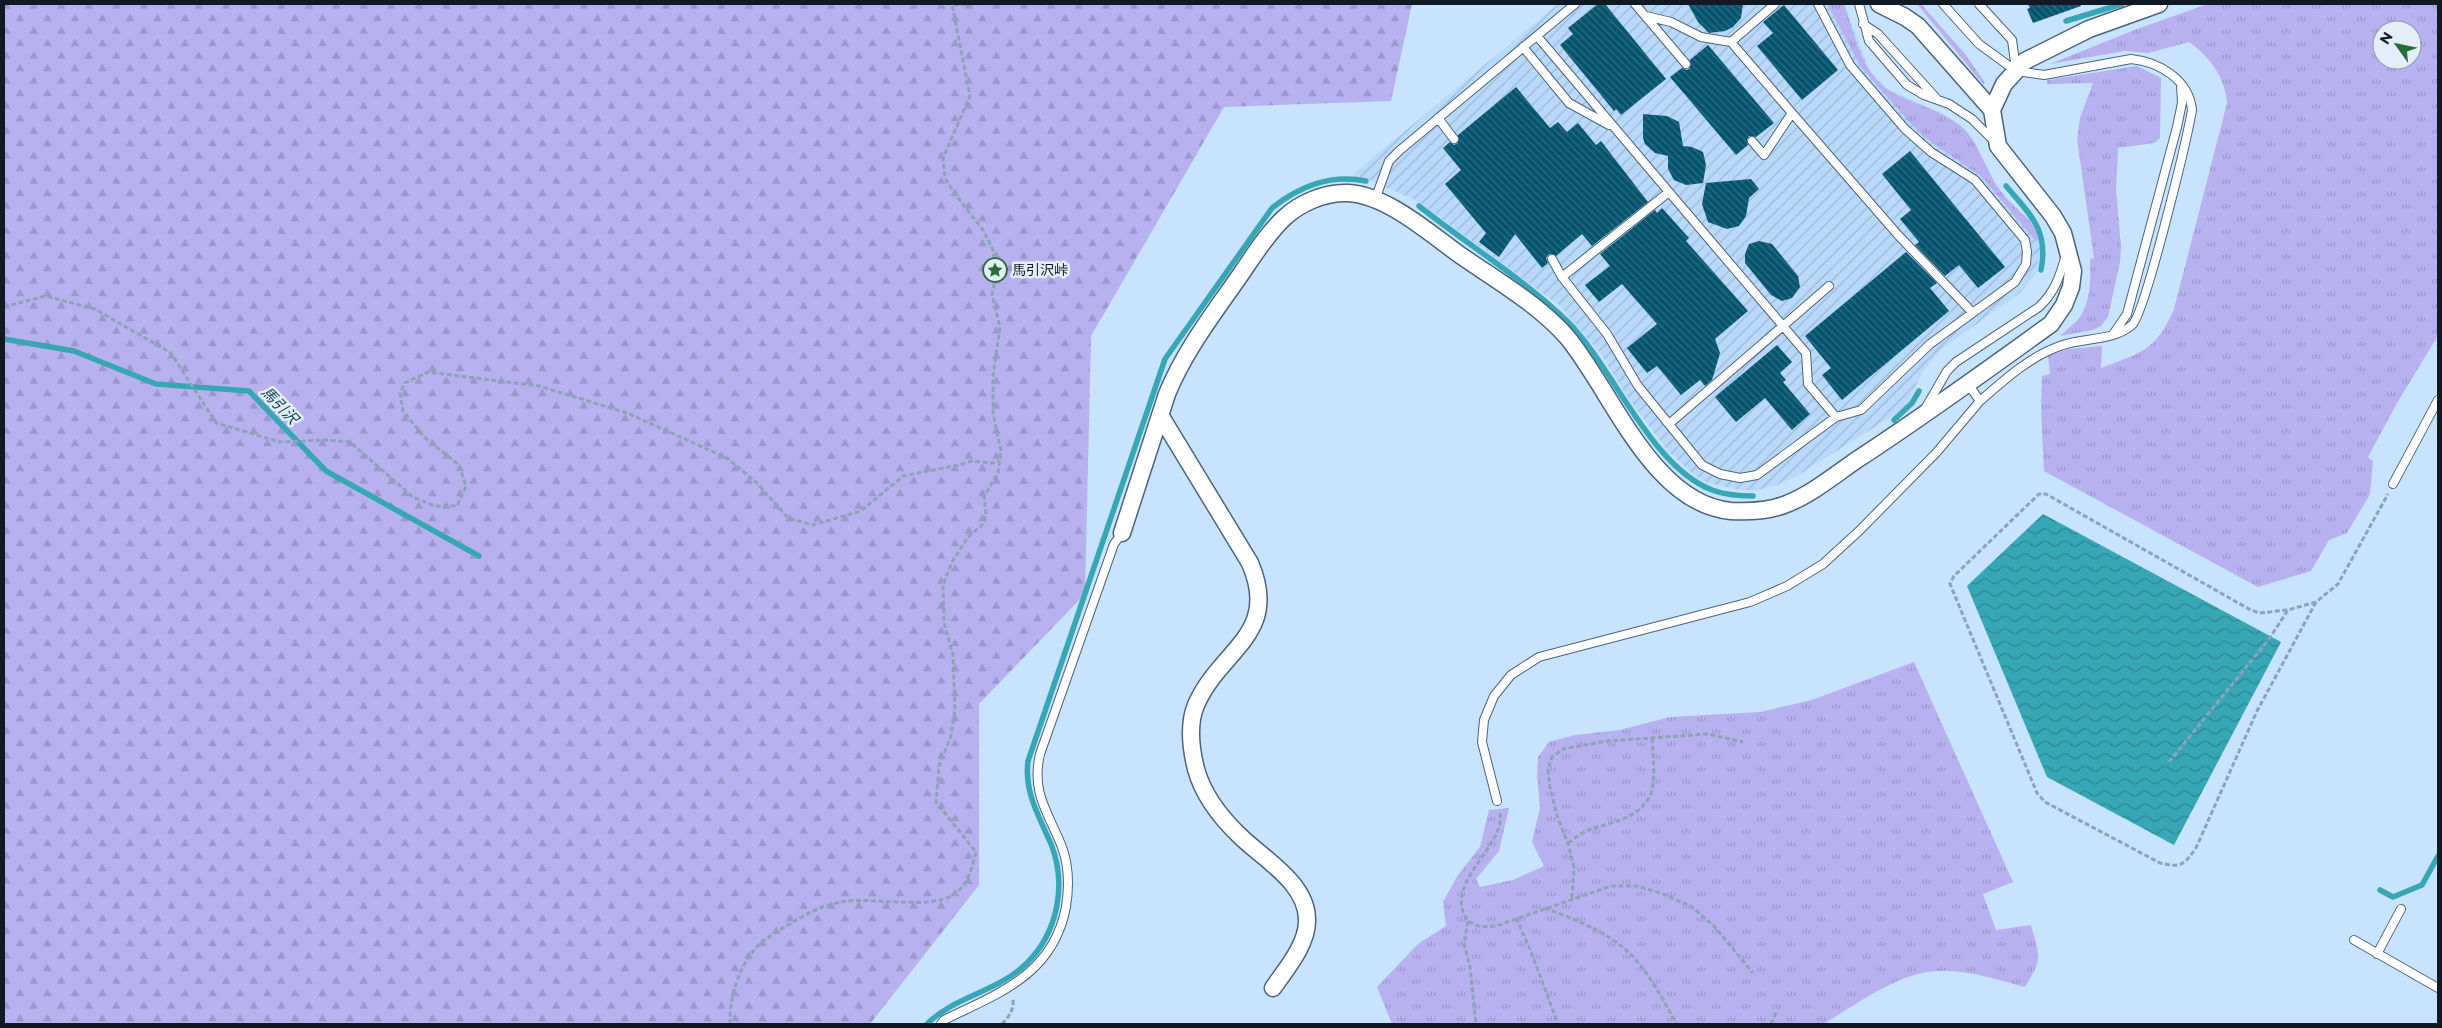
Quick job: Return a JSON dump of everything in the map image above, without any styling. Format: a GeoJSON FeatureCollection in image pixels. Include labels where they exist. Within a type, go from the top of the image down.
{"type":"FeatureCollection","features":[{"type":"Feature","properties":{"kind":"street"},"geometry":{"type":"LineString","coordinates":[[1122,533],[1176,371],[1197,337],[1265,240],[1283,219],[1302,205],[1320,197],[1347,193],[1375,200],[1404,215],[1551,321],[1584,361],[1655,464],[1671,482],[1688,495],[1708,506],[1730,511],[1751,511],[1769,510],[1791,503],[1968,384],[2050,324],[2064,305],[2071,287],[2073,271],[2068,248],[2053,216],[1998,146],[1992,110],[1918,26],[1905,17],[1878,4]]}},
{"type":"Feature","properties":{"kind":"street"},"geometry":{"type":"LineString","coordinates":[[1992,110],[2004,84],[2025,61],[2055,44],[2159,4]]}},
{"type":"Feature","properties":{"kind":"street"},"geometry":{"type":"LineString","coordinates":[[1160,415],[1250,563],[1258,583],[1260,604],[1255,622],[1243,641],[1205,688],[1195,707],[1191,749],[1205,791],[1218,812],[1240,836],[1289,879],[1302,899],[1308,921],[1303,942],[1273,988]]}},
{"type":"Feature","properties":{"kind":"lane"},"geometry":{"type":"LineString","coordinates":[[1375,200],[1389,161],[1575,4]]}},
{"type":"Feature","properties":{"kind":"lane"},"geometry":{"type":"LineString","coordinates":[[1635,4],[1686,64]]}},
{"type":"Feature","properties":{"kind":"lane"},"geometry":{"type":"LineString","coordinates":[[1731,42],[1775,4]]}},
{"type":"Feature","properties":{"kind":"lane"},"geometry":{"type":"LineString","coordinates":[[1552,259],[1562,278],[1607,334],[1638,386],[1702,465],[1720,474],[1740,478],[1757,475],[1836,417],[1861,410],[1930,344],[2015,282],[2026,264],[2025,240],[1975,180],[1931,152],[1905,129],[1850,65],[1818,4]]}},
{"type":"Feature","properties":{"kind":"lane"},"geometry":{"type":"LineString","coordinates":[[1859,4],[1869,41],[1907,85],[1924,95],[1949,104],[1972,119],[1998,146]]}},
{"type":"Feature","properties":{"kind":"lane"},"geometry":{"type":"LineString","coordinates":[[1497,801],[1482,742],[1484,720],[1494,696],[1511,675],[1539,657],[1750,602],[1787,586],[1823,564],[1859,531],[1936,453],[1980,401],[2006,378],[2048,350],[2063,344],[2113,334],[2132,325],[2139,315],[2192,110],[2191,97],[2181,84],[2154,64],[2131,59],[2044,75],[2016,71],[1979,44],[1943,4]]}},
{"type":"Feature","properties":{"kind":"lane"},"geometry":{"type":"LineString","coordinates":[[1979,4],[2012,40],[2016,71]]}},
{"type":"Feature","properties":{"kind":"lane"},"geometry":{"type":"LineString","coordinates":[[1646,16],[1671,22],[1702,37],[1731,42],[1898,235],[1972,312]]}},
{"type":"Feature","properties":{"kind":"lane"},"geometry":{"type":"LineString","coordinates":[[1863,24],[1878,34],[1938,100]]}},
{"type":"Feature","properties":{"kind":"lane"},"geometry":{"type":"LineString","coordinates":[[1537,36],[1806,352],[1808,384],[1836,417]]}},
{"type":"Feature","properties":{"kind":"lane"},"geometry":{"type":"LineString","coordinates":[[1523,47],[1569,103],[1613,127]]}},
{"type":"Feature","properties":{"kind":"lane"},"geometry":{"type":"LineString","coordinates":[[2113,334],[2127,314],[2138,275],[2177,127],[2182,104],[2181,84]]}},
{"type":"Feature","properties":{"kind":"lane"},"geometry":{"type":"LineString","coordinates":[[1752,141],[1764,154],[1792,113]]}},
{"type":"Feature","properties":{"kind":"lane"},"geometry":{"type":"LineString","coordinates":[[1438,118],[1454,139]]}},
{"type":"Feature","properties":{"kind":"lane"},"geometry":{"type":"LineString","coordinates":[[1562,278],[1669,192]]}},
{"type":"Feature","properties":{"kind":"lane"},"geometry":{"type":"LineString","coordinates":[[1922,416],[1947,371],[1956,362],[2039,307],[2050,297],[2068,248]]}},
{"type":"Feature","properties":{"kind":"lane"},"geometry":{"type":"LineString","coordinates":[[1669,424],[1829,286]]}},
{"type":"Feature","properties":{"kind":"lane"},"geometry":{"type":"LineString","coordinates":[[1968,384],[1980,401]]}},
{"type":"Feature","properties":{"kind":"lane"},"geometry":{"type":"LineString","coordinates":[[2393,484],[2438,400]]}},
{"type":"Feature","properties":{"kind":"lane"},"geometry":{"type":"LineString","coordinates":[[940,1024],[944,1020],[1026,977],[1042,960],[1057,938],[1063,921],[1069,892],[1068,871],[1063,850],[1037,788],[1036,770],[1110,553],[1122,533]]}},
{"type":"Feature","properties":{"kind":"lane"},"geometry":{"type":"LineString","coordinates":[[2377,954],[2400,909]]}},
{"type":"Feature","properties":{"kind":"lane"},"geometry":{"type":"LineString","coordinates":[[2354,940],[2438,988]]}},
{"type":"Feature","properties":{"kind":"path"},"geometry":{"type":"LineString","coordinates":[[730,1024],[730,1010],[736,984],[747,961],[764,940],[815,909],[847,901],[940,901],[955,894],[971,873],[976,852],[936,802],[939,766],[951,736],[955,710],[953,655],[944,623],[943,584],[968,537],[982,525],[986,516],[984,496],[998,473],[1002,451],[993,413],[993,376],[1000,327],[992,294],[996,276],[993,250],[983,230],[945,178],[942,158],[970,96],[953,4],[978,4]]}},
{"type":"Feature","properties":{"kind":"path"},"geometry":{"type":"LineString","coordinates":[[4,307],[45,296],[95,309],[171,353],[216,423],[280,442],[328,440],[350,442],[413,496],[435,506],[457,506],[466,486],[459,465],[424,436],[402,410],[400,393],[405,383],[428,372],[539,386],[628,413],[727,458],[757,482],[788,518],[813,525],[861,511],[903,476],[960,465],[971,461],[993,463],[1000,460]]}},
{"type":"Feature","properties":{"kind":"path"},"geometry":{"type":"LineString","coordinates":[[2316,602],[2288,610],[2259,613],[2249,609],[2046,494],[2039,494],[1954,576],[1950,584],[1951,591],[2037,792],[2045,802],[2160,863],[2174,866],[2186,862],[2196,848],[2257,711],[2316,602],[2338,584],[2393,484]]}},
{"type":"Feature","properties":{"kind":"path"},"geometry":{"type":"LineString","coordinates":[[2168,762],[2270,639],[2288,610]]}},
{"type":"Feature","properties":{"kind":"path"},"geometry":{"type":"LineString","coordinates":[[1572,898],[1574,868],[1568,843],[1557,816],[1550,787],[1548,769],[1552,757],[1563,749],[1607,742],[1652,738],[1708,734],[1743,742]]}},
{"type":"Feature","properties":{"kind":"path"},"geometry":{"type":"LineString","coordinates":[[1568,843],[1589,830],[1618,822],[1637,812],[1650,795],[1653,776],[1652,738]]}},
{"type":"Feature","properties":{"kind":"path"},"geometry":{"type":"LineString","coordinates":[[1497,801],[1500,818],[1496,834],[1466,883],[1461,898],[1462,910],[1468,921],[1480,927],[1496,926],[1611,886],[1636,886],[1661,893],[1692,907],[1714,926],[1753,973]]}},
{"type":"Feature","properties":{"kind":"path"},"geometry":{"type":"LineString","coordinates":[[1544,908],[1586,923],[1634,958],[1655,987],[1677,1024]]}},
{"type":"Feature","properties":{"kind":"path"},"geometry":{"type":"LineString","coordinates":[[1516,918],[1530,949],[1558,1024]]}},
{"type":"Feature","properties":{"kind":"path"},"geometry":{"type":"LineString","coordinates":[[1468,921],[1464,944],[1470,967],[1476,1024]]}},
{"type":"Feature","properties":{"kind":"path"},"geometry":{"type":"LineString","coordinates":[[1002,1024],[1009,1017],[1014,1006],[1012,986]]}},
{"type":"Feature","properties":{"kind":"path"},"geometry":{"type":"LineString","coordinates":[[1771,1024],[1777,1010]]}},
{"type":"Feature","properties":{"kind":"shaded area"},"geometry":{"type":"Polygon","coordinates":[[[1558,4],[1844,4],[1869,69],[1887,89],[1943,114],[1962,127],[1968,134],[1994,182],[2006,198],[2032,222],[2040,239],[2041,249],[2036,273],[2020,293],[1940,350],[1922,373],[1909,401],[1902,410],[1795,477],[1777,485],[1758,490],[1740,490],[1708,483],[1693,474],[1668,451],[1626,395],[1601,354],[1560,306],[1419,202],[1368,179],[1355,177],[1353,174],[1558,4]]]}},
{"type":"Feature","properties":{"kind":"green space"},"geometry":{"type":"Polygon","coordinates":[[[4,4],[1412,4],[1391,101],[1224,107],[1091,336],[1085,594],[979,704],[979,885],[870,1024],[4,1024],[4,4]]]}},
{"type":"Feature","properties":{"kind":"green space"},"geometry":{"type":"Polygon","coordinates":[[[1827,4],[1844,4],[1865,63],[1879,83],[1898,95],[1946,116],[1963,128],[1973,141],[1997,186],[2033,225],[2040,239],[2036,241],[1981,176],[1925,138],[1912,125],[1861,67],[1827,4]]]}},
{"type":"Feature","properties":{"kind":"green space"},"geometry":{"type":"Polygon","coordinates":[[[1917,4],[1921,4],[1966,55],[1985,83],[1983,84],[1917,4]]]}},
{"type":"Feature","properties":{"kind":"green space"},"geometry":{"type":"Polygon","coordinates":[[[2208,4],[2438,4],[2438,333],[2368,457],[2373,461],[2370,494],[2347,533],[2329,540],[2311,571],[2258,587],[2044,471],[2041,408],[2042,376],[2050,374],[2048,356],[2068,349],[2102,346],[2101,368],[2146,349],[2161,334],[2174,309],[2227,103],[2220,76],[2204,54],[2189,42],[2148,53],[2125,51],[2050,64],[2137,29],[2208,4]]]}},
{"type":"Feature","properties":{"kind":"green space"},"geometry":{"type":"Polygon","coordinates":[[[2137,66],[2161,78],[2160,138],[2154,143],[2118,148],[2116,190],[2121,247],[2120,262],[2108,317],[2101,326],[2093,330],[2060,336],[2083,313],[2090,286],[2090,259],[2094,258],[2077,139],[2080,118],[2093,83],[2047,84],[2047,80],[2137,66]]]}},
{"type":"Feature","properties":{"kind":"green space"},"geometry":{"type":"Polygon","coordinates":[[[1914,662],[2013,882],[1983,894],[1996,930],[2031,925],[2038,957],[2035,970],[2025,987],[1960,972],[1938,971],[1924,973],[1909,977],[1879,990],[1824,1024],[1392,1024],[1377,987],[1418,944],[1446,926],[1443,902],[1458,875],[1480,847],[1489,810],[1509,808],[1499,851],[1476,879],[1480,887],[1513,880],[1544,866],[1532,842],[1540,808],[1537,776],[1538,757],[1549,742],[1575,735],[1620,730],[1670,717],[1760,712],[1812,700],[1914,662]]]}},
{"type":"Feature","properties":{"kind":"water"},"geometry":{"type":"Polygon","coordinates":[[[2043,514],[2281,642],[2174,845],[2047,777],[1967,586],[2043,514]]]}},
{"type":"Feature","properties":{"kind":"building"},"geometry":{"type":"Polygon","coordinates":[[[1598,4],[1605,4],[1666,79],[1621,115],[1616,109],[1614,111],[1560,45],[1573,34],[1568,28],[1598,4]]]}},
{"type":"Feature","properties":{"kind":"building"},"geometry":{"type":"Polygon","coordinates":[[[1688,4],[1743,4],[1741,18],[1733,27],[1725,31],[1709,33],[1698,22],[1688,4]]]}},
{"type":"Feature","properties":{"kind":"building"},"geometry":{"type":"Polygon","coordinates":[[[2028,4],[2080,4],[2081,6],[2033,23],[2027,9],[2030,8],[2028,4]]]}},
{"type":"Feature","properties":{"kind":"building"},"geometry":{"type":"Polygon","coordinates":[[[1784,5],[1838,70],[1802,100],[1757,46],[1773,33],[1763,22],[1784,5]]]}},
{"type":"Feature","properties":{"kind":"building"},"geometry":{"type":"Polygon","coordinates":[[[1708,45],[1774,123],[1756,137],[1749,136],[1747,140],[1748,145],[1736,155],[1670,77],[1682,68],[1687,70],[1690,68],[1690,60],[1708,45]]]}},
{"type":"Feature","properties":{"kind":"building"},"geometry":{"type":"Polygon","coordinates":[[[1516,87],[1550,128],[1558,122],[1567,132],[1578,123],[1596,145],[1601,141],[1648,202],[1592,246],[1582,234],[1556,256],[1549,254],[1546,258],[1548,263],[1542,268],[1515,234],[1499,257],[1479,242],[1486,233],[1445,184],[1461,170],[1443,148],[1450,142],[1454,145],[1458,143],[1458,135],[1516,87]]]}},
{"type":"Feature","properties":{"kind":"building"},"geometry":{"type":"Polygon","coordinates":[[[1643,114],[1667,116],[1679,122],[1683,146],[1692,147],[1703,152],[1706,165],[1703,183],[1686,185],[1674,180],[1668,169],[1668,156],[1655,153],[1645,144],[1643,138],[1643,114]]]}},
{"type":"Feature","properties":{"kind":"building"},"geometry":{"type":"Polygon","coordinates":[[[1910,151],[2005,267],[1978,288],[1959,265],[1945,276],[1915,245],[1919,242],[1900,219],[1911,210],[1882,174],[1910,151]]]}},
{"type":"Feature","properties":{"kind":"building"},"geometry":{"type":"Polygon","coordinates":[[[1751,179],[1759,189],[1749,198],[1746,216],[1739,226],[1727,229],[1708,222],[1702,204],[1706,183],[1751,179]]]}},
{"type":"Feature","properties":{"kind":"building"},"geometry":{"type":"Polygon","coordinates":[[[1662,208],[1689,238],[1686,241],[1748,311],[1715,339],[1720,353],[1712,380],[1705,386],[1700,380],[1681,395],[1657,366],[1647,373],[1627,348],[1657,324],[1622,284],[1599,302],[1585,285],[1610,266],[1600,254],[1655,210],[1657,213],[1662,208]]]}},
{"type":"Feature","properties":{"kind":"building"},"geometry":{"type":"Polygon","coordinates":[[[1759,241],[1772,244],[1798,276],[1800,287],[1792,298],[1782,301],[1771,295],[1745,263],[1745,254],[1749,244],[1759,241]]]}},
{"type":"Feature","properties":{"kind":"building"},"geometry":{"type":"Polygon","coordinates":[[[1906,252],[1937,283],[1930,288],[1949,311],[1842,400],[1822,375],[1831,368],[1805,336],[1906,252]]]}},
{"type":"Feature","properties":{"kind":"building"},"geometry":{"type":"Polygon","coordinates":[[[1777,345],[1792,362],[1780,373],[1786,380],[1783,382],[1810,414],[1792,430],[1765,398],[1736,422],[1715,397],[1777,345]]]}},
{"type":"Feature","properties":{"kind":"waterway"},"geometry":{"type":"LineString","coordinates":[[2066,21],[2122,4]]}},
{"type":"Feature","properties":{"kind":"waterway"},"geometry":{"type":"LineString","coordinates":[[927,1024],[950,1007],[1016,973],[1038,951],[1052,922],[1057,907],[1059,891],[1056,859],[1030,794],[1027,772],[1028,761],[1165,359],[1272,208],[1293,194],[1316,184],[1340,179],[1366,181]]}},
{"type":"Feature","properties":{"kind":"waterway"},"geometry":{"type":"LineString","coordinates":[[2006,186],[2036,223],[2042,244],[2041,270]]}},
{"type":"Feature","properties":{"kind":"waterway"},"geometry":{"type":"LineString","coordinates":[[1419,206],[1533,291],[1568,322],[1585,341],[1651,439],[1690,478],[1717,492],[1753,496]]}},
{"type":"Feature","properties":{"kind":"waterway","name":"馬引沢"},"geometry":{"type":"LineString","coordinates":[[4,339],[74,351],[156,384],[249,391],[326,471],[479,556]]}},
{"type":"Feature","properties":{"kind":"waterway"},"geometry":{"type":"LineString","coordinates":[[1894,420],[1912,403],[1919,391]]}},
{"type":"Feature","properties":{"kind":"waterway"},"geometry":{"type":"LineString","coordinates":[[2380,890],[2393,897],[2422,885],[2438,856]]}},
{"type":"Feature","properties":{"kind":"place","name":"馬引沢峠"},"geometry":{"type":"Point","coordinates":[995,270]}}]}
